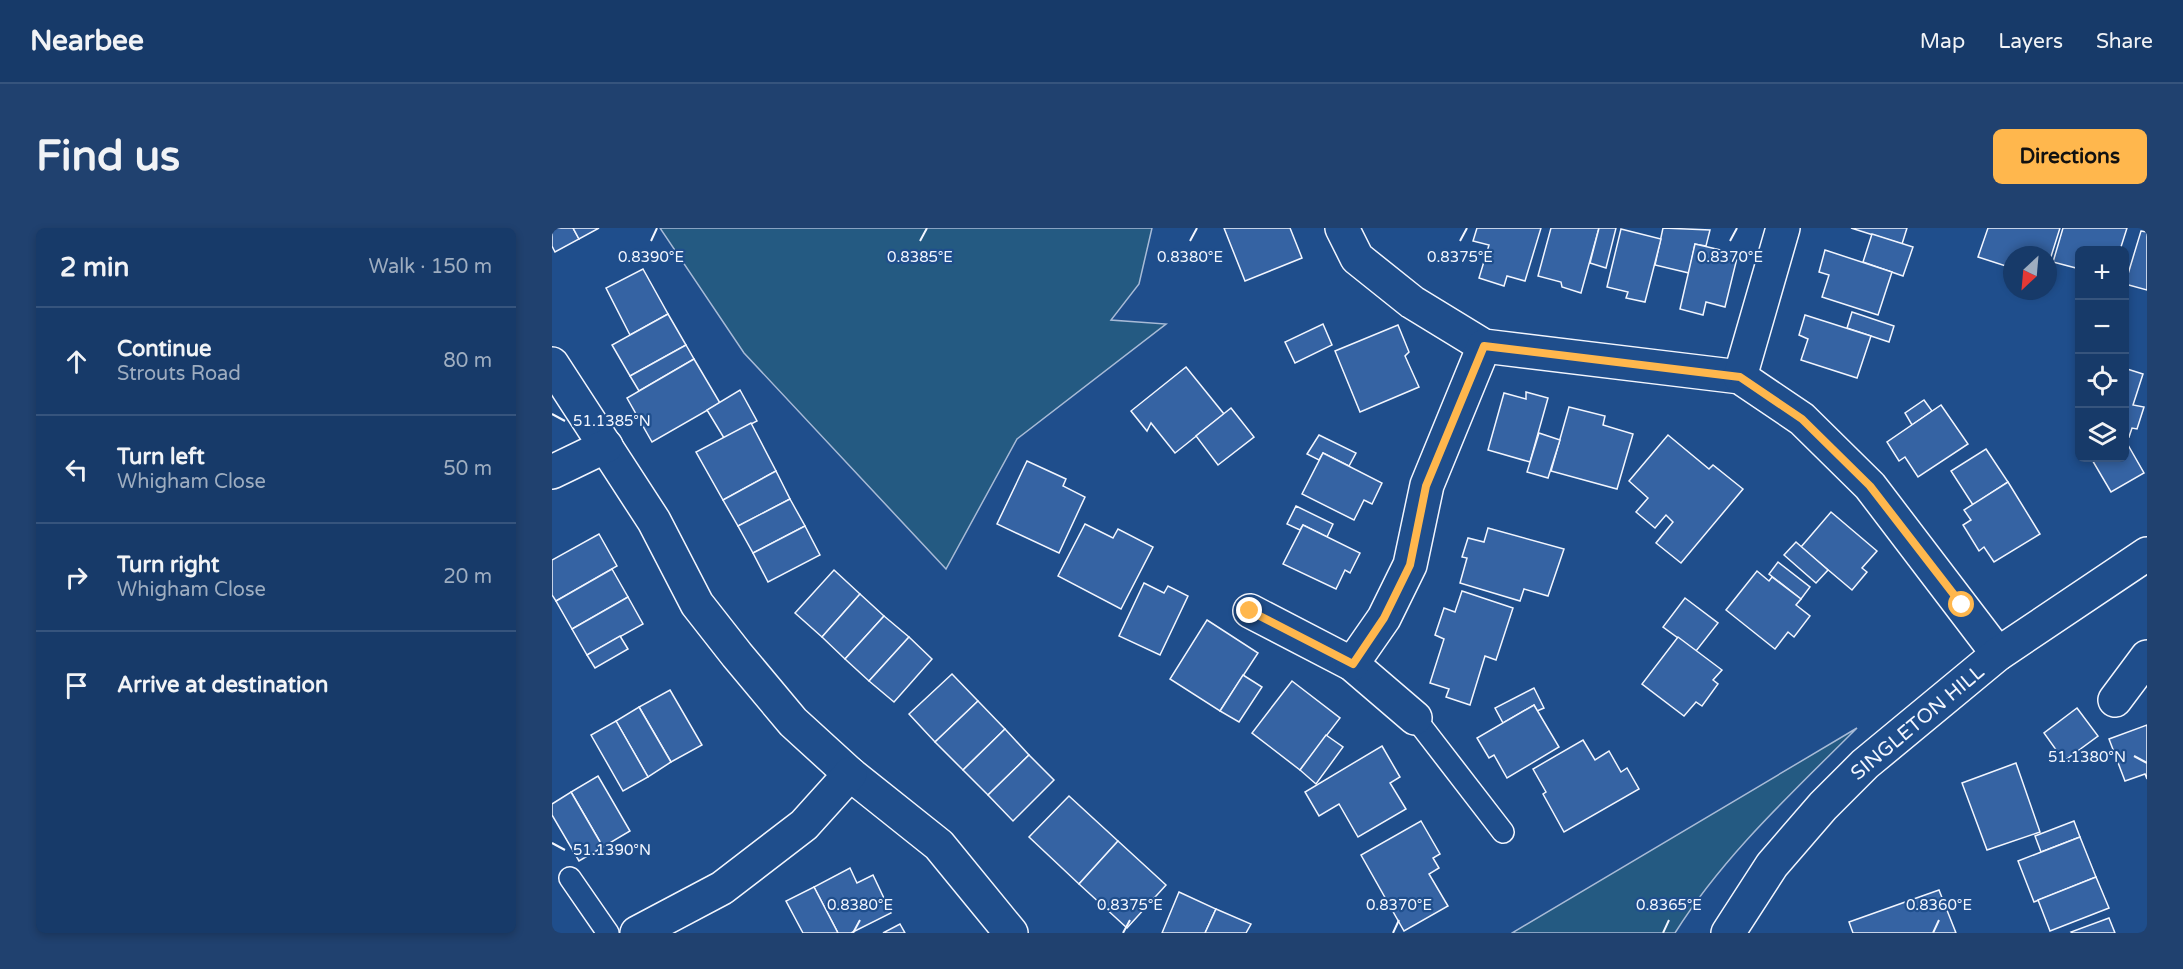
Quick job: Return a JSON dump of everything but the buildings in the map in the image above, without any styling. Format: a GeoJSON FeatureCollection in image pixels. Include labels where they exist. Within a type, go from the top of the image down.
{"type":"FeatureCollection","features":[{"type":"Feature","properties":{"kind":"street"},"geometry":{"type":"LineString","coordinates":[[1342,228],[1357,258],[1412,302],[1484,346],[1740,377],[1802,419],[1870,486],[1998,654]]}},
{"type":"Feature","properties":{"kind":"street"},"geometry":{"type":"LineString","coordinates":[[1740,377],[1783,228]]}},
{"type":"Feature","properties":{"kind":"street"},"geometry":{"type":"LineString","coordinates":[[1353,664],[1384,618],[1410,565],[1426,486],[1484,346]]}},
{"type":"Feature","properties":{"kind":"street"},"geometry":{"type":"LineString","coordinates":[[552,364],[654,521],[704,612],[793,722],[850,774],[939,845],[1011,933]]}},
{"type":"Feature","properties":{"kind":"street"},"geometry":{"type":"LineString","coordinates":[[552,472],[606,446]]}},
{"type":"Feature","properties":{"kind":"street","name":"SINGLETON HILL"},"geometry":{"type":"LineString","coordinates":[[1728,933],[1773,865],[1823,806],[1865,764],[1998,654],[2147,554]]}},
{"type":"Feature","properties":{"kind":"street"},"geometry":{"type":"LineString","coordinates":[[1250,611],[1353,664],[1415,718]]}},
{"type":"Feature","properties":{"kind":"street"},"geometry":{"type":"LineString","coordinates":[[2115,700],[2147,657]]}},
{"type":"Feature","properties":{"kind":"street"},"geometry":{"type":"LineString","coordinates":[[637,933],[722,888],[804,825],[850,774]]}},
{"type":"Feature","properties":{"kind":"lane"},"geometry":{"type":"LineString","coordinates":[[1415,718],[1503,832]]}},
{"type":"Feature","properties":{"kind":"lane"},"geometry":{"type":"LineString","coordinates":[[570,879],[608,933]]}},
{"type":"Feature","properties":{"kind":"shaded area"},"geometry":{"type":"Polygon","coordinates":[[[660,228],[1152,228],[1139,284],[1111,320],[1166,324],[1017,439],[946,569],[744,353],[660,228]]]}},
{"type":"Feature","properties":{"kind":"shaded area"},"geometry":{"type":"Polygon","coordinates":[[[1857,728],[1760,825],[1715,877],[1675,933],[1512,933],[1857,728]]]}},
{"type":"Feature","properties":{"kind":"route"},"geometry":{"type":"LineString","coordinates":[[1250,611],[1353,664],[1384,618],[1410,565],[1426,486],[1484,346],[1740,377],[1802,419],[1870,486],[1962,605]]}}]}
